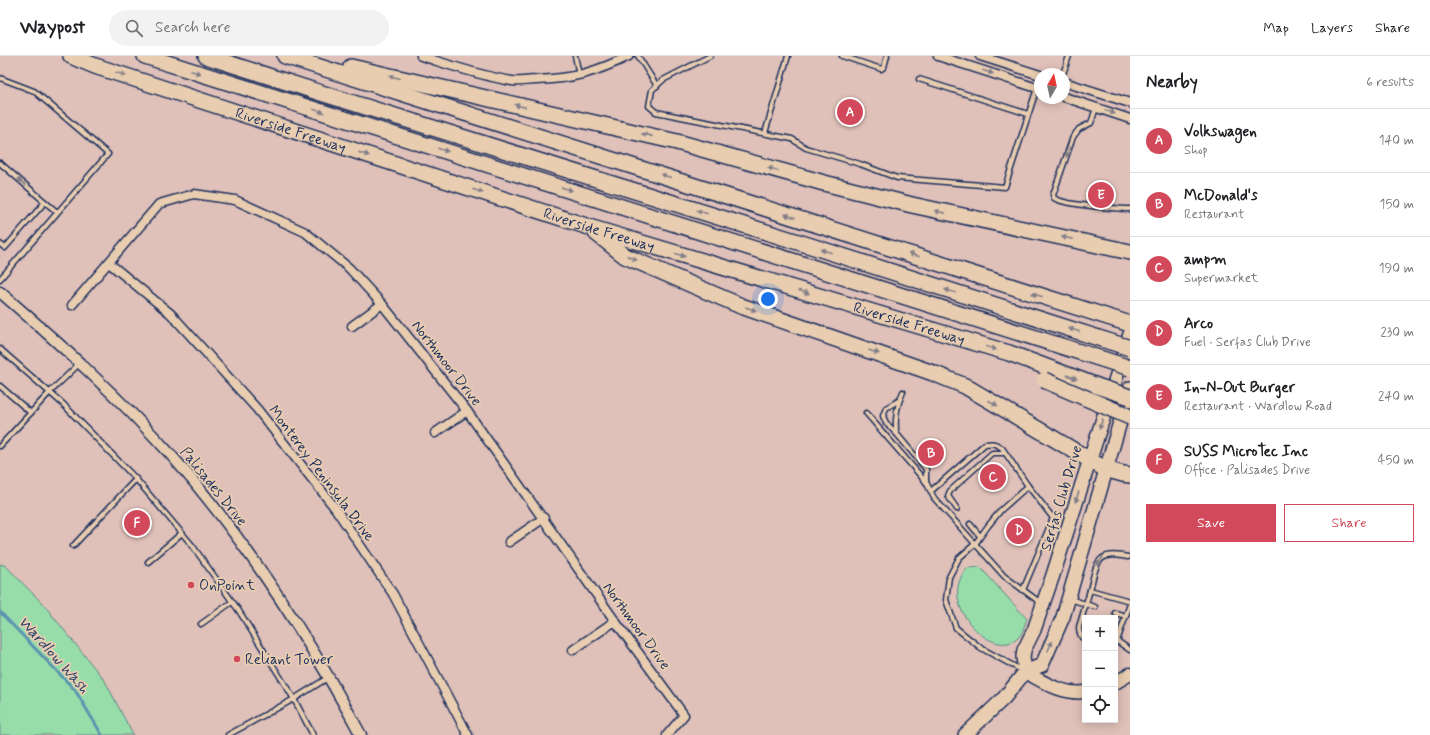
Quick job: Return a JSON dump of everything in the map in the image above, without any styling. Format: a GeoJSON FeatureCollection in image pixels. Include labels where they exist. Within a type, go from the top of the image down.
{"type":"FeatureCollection","features":[{"type":"Feature","properties":{"kind":"highway","name":"Riverside Freeway"},"geometry":{"type":"LineString","coordinates":[[71,56],[102,68],[589,227],[1009,353],[1130,397]]}},
{"type":"Feature","properties":{"kind":"highway"},"geometry":{"type":"LineString","coordinates":[[145,56],[1130,368]]}},
{"type":"Feature","properties":{"kind":"highway"},"geometry":{"type":"LineString","coordinates":[[206,56],[325,95],[795,241],[1130,348]]}},
{"type":"Feature","properties":{"kind":"highway"},"geometry":{"type":"LineString","coordinates":[[285,56],[1130,324]]}},
{"type":"Feature","properties":{"kind":"highway"},"geometry":{"type":"LineString","coordinates":[[303,56],[678,142],[824,183],[912,205],[1130,252]]}},
{"type":"Feature","properties":{"kind":"highway"},"geometry":{"type":"LineString","coordinates":[[589,227],[625,256],[741,306],[933,372],[965,386],[1105,469],[1130,475]]}},
{"type":"Feature","properties":{"kind":"highway"},"geometry":{"type":"LineString","coordinates":[[1009,353],[1044,380],[1130,417]]}},
{"type":"Feature","properties":{"kind":"main road","name":"Serfas Club Drive"},"geometry":{"type":"LineString","coordinates":[[1025,672],[1023,657],[1024,650],[1034,630],[1043,604],[1130,334]]}},
{"type":"Feature","properties":{"kind":"main road"},"geometry":{"type":"LineString","coordinates":[[967,734],[1004,698],[1025,672],[1042,665],[1068,599],[1130,388]]}},
{"type":"Feature","properties":{"kind":"main road"},"geometry":{"type":"LineString","coordinates":[[1025,672],[1057,689],[1069,692],[1082,692]]}},
{"type":"Feature","properties":{"kind":"main road"},"geometry":{"type":"LineString","coordinates":[[1118,681],[1130,674]]}},
{"type":"Feature","properties":{"kind":"street"},"geometry":{"type":"LineString","coordinates":[[421,56],[483,75],[514,81],[547,80],[579,76],[605,68],[629,56]]}},
{"type":"Feature","properties":{"kind":"street"},"geometry":{"type":"LineString","coordinates":[[938,56],[1034,87]]}},
{"type":"Feature","properties":{"kind":"street"},"geometry":{"type":"LineString","coordinates":[[980,56],[1034,73]]}},
{"type":"Feature","properties":{"kind":"street"},"geometry":{"type":"LineString","coordinates":[[1070,84],[1130,103]]}},
{"type":"Feature","properties":{"kind":"street"},"geometry":{"type":"LineString","coordinates":[[1070,99],[1130,119]]}},
{"type":"Feature","properties":{"kind":"street","name":"Northmoor Drive"},"geometry":{"type":"LineString","coordinates":[[72,305],[159,204],[194,194],[235,200],[305,232],[349,268],[382,304],[467,411],[544,518],[615,622],[684,715],[667,735]]}},
{"type":"Feature","properties":{"kind":"street","name":"Monterey Peninsula Drive"},"geometry":{"type":"LineString","coordinates":[[109,263],[171,314],[257,409],[335,508],[393,594],[468,735]]}},
{"type":"Feature","properties":{"kind":"street","name":"Palisades Drive"},"geometry":{"type":"LineString","coordinates":[[0,292],[99,380],[171,456],[207,499],[260,569],[286,607],[329,677],[361,735]]}},
{"type":"Feature","properties":{"kind":"street"},"geometry":{"type":"LineString","coordinates":[[352,326],[382,304]]}},
{"type":"Feature","properties":{"kind":"street"},"geometry":{"type":"LineString","coordinates":[[436,433],[467,411]]}},
{"type":"Feature","properties":{"kind":"street"},"geometry":{"type":"LineString","coordinates":[[509,542],[544,518]]}},
{"type":"Feature","properties":{"kind":"street"},"geometry":{"type":"LineString","coordinates":[[573,650],[615,622]]}},
{"type":"Feature","properties":{"kind":"lane"},"geometry":{"type":"LineString","coordinates":[[575,56],[579,76]]}},
{"type":"Feature","properties":{"kind":"lane"},"geometry":{"type":"LineString","coordinates":[[638,56],[657,86]]}},
{"type":"Feature","properties":{"kind":"lane"},"geometry":{"type":"LineString","coordinates":[[710,56],[663,80],[652,90],[649,106],[656,112],[792,138],[806,148],[860,164],[897,178],[1005,187],[1034,98]]}},
{"type":"Feature","properties":{"kind":"lane"},"geometry":{"type":"LineString","coordinates":[[765,133],[788,56]]}},
{"type":"Feature","properties":{"kind":"lane"},"geometry":{"type":"LineString","coordinates":[[842,56],[881,69],[884,67],[887,56]]}},
{"type":"Feature","properties":{"kind":"lane"},"geometry":{"type":"LineString","coordinates":[[1065,68],[1069,56]]}},
{"type":"Feature","properties":{"kind":"lane"},"geometry":{"type":"LineString","coordinates":[[0,78],[34,91],[108,154],[0,279]]}},
{"type":"Feature","properties":{"kind":"lane"},"geometry":{"type":"LineString","coordinates":[[919,79],[1028,114]]}},
{"type":"Feature","properties":{"kind":"lane"},"geometry":{"type":"LineString","coordinates":[[1096,108],[1091,123],[1079,129],[1073,137],[1053,195],[1054,198],[1056,200],[1082,205],[1125,209],[1130,208]]}},
{"type":"Feature","properties":{"kind":"lane"},"geometry":{"type":"LineString","coordinates":[[0,163],[44,202],[58,212]]}},
{"type":"Feature","properties":{"kind":"lane"},"geometry":{"type":"LineString","coordinates":[[0,244],[5,248],[44,202]]}},
{"type":"Feature","properties":{"kind":"lane"},"geometry":{"type":"LineString","coordinates":[[0,349],[50,392],[136,479],[192,545],[232,602],[294,699],[313,735]]}},
{"type":"Feature","properties":{"kind":"lane"},"geometry":{"type":"LineString","coordinates":[[0,446],[50,392],[80,363]]}},
{"type":"Feature","properties":{"kind":"lane"},"geometry":{"type":"LineString","coordinates":[[0,386],[31,413]]}},
{"type":"Feature","properties":{"kind":"lane"},"geometry":{"type":"LineString","coordinates":[[903,392],[898,400],[886,408],[883,416],[886,423],[926,469],[926,482]]}},
{"type":"Feature","properties":{"kind":"lane"},"geometry":{"type":"LineString","coordinates":[[896,433],[898,400]]}},
{"type":"Feature","properties":{"kind":"lane"},"geometry":{"type":"LineString","coordinates":[[866,413],[926,482],[934,498],[1004,576],[1043,604]]}},
{"type":"Feature","properties":{"kind":"lane"},"geometry":{"type":"LineString","coordinates":[[931,492],[985,444],[991,443],[998,445],[1053,518],[1023,590]]}},
{"type":"Feature","properties":{"kind":"lane"},"geometry":{"type":"LineString","coordinates":[[957,509],[948,496],[950,491],[992,453],[1005,453]]}},
{"type":"Feature","properties":{"kind":"lane"},"geometry":{"type":"LineString","coordinates":[[73,546],[136,479]]}},
{"type":"Feature","properties":{"kind":"lane"},"geometry":{"type":"LineString","coordinates":[[1025,672],[981,648],[956,628],[946,600],[949,577],[958,558],[975,544],[1001,510],[1028,486]]}},
{"type":"Feature","properties":{"kind":"lane"},"geometry":{"type":"LineString","coordinates":[[970,524],[980,536]]}},
{"type":"Feature","properties":{"kind":"lane"},"geometry":{"type":"LineString","coordinates":[[148,562],[182,533]]}},
{"type":"Feature","properties":{"kind":"lane"},"geometry":{"type":"LineString","coordinates":[[1084,615],[1095,569],[1099,560],[1103,556],[1112,554],[1128,557]]}},
{"type":"Feature","properties":{"kind":"lane"},"geometry":{"type":"LineString","coordinates":[[1090,590],[1130,601]]}},
{"type":"Feature","properties":{"kind":"lane"},"geometry":{"type":"LineString","coordinates":[[1068,599],[1095,607]]}},
{"type":"Feature","properties":{"kind":"lane"},"geometry":{"type":"LineString","coordinates":[[201,624],[232,602]]}},
{"type":"Feature","properties":{"kind":"lane"},"geometry":{"type":"LineString","coordinates":[[1118,637],[1130,604]]}},
{"type":"Feature","properties":{"kind":"lane"},"geometry":{"type":"LineString","coordinates":[[1115,613],[1126,616]]}},
{"type":"Feature","properties":{"kind":"lane"},"geometry":{"type":"LineString","coordinates":[[1082,622],[1079,627],[1082,638]]}},
{"type":"Feature","properties":{"kind":"lane"},"geometry":{"type":"LineString","coordinates":[[1118,643],[1130,650]]}},
{"type":"Feature","properties":{"kind":"lane"},"geometry":{"type":"LineString","coordinates":[[228,735],[294,699],[329,677]]}},
{"type":"Feature","properties":{"kind":"green space"},"geometry":{"type":"Polygon","coordinates":[[[0,564],[6,566],[44,605],[105,681],[133,735],[0,735],[0,564]]]}},
{"type":"Feature","properties":{"kind":"green space"},"geometry":{"type":"Polygon","coordinates":[[[980,567],[1027,619],[1020,636],[1007,643],[994,642],[982,635],[970,624],[962,611],[958,596],[959,581],[968,568],[980,567]]]}},
{"type":"Feature","properties":{"kind":"waterway","name":"Wardlow Wash"},"geometry":{"type":"LineString","coordinates":[[0,612],[75,690],[102,735]]}},
{"type":"Feature","properties":{"kind":"place","name":"Volkswagen"},"geometry":{"type":"Point","coordinates":[850,112]}},
{"type":"Feature","properties":{"kind":"place","name":"In-N-Out Burger"},"geometry":{"type":"Point","coordinates":[1101,195]}},
{"type":"Feature","properties":{"kind":"place","name":"McDonald's"},"geometry":{"type":"Point","coordinates":[931,453]}},
{"type":"Feature","properties":{"kind":"place","name":"ampm"},"geometry":{"type":"Point","coordinates":[993,477]}},
{"type":"Feature","properties":{"kind":"place","name":"SUSS MicroTec Inc"},"geometry":{"type":"Point","coordinates":[137,523]}},
{"type":"Feature","properties":{"kind":"place","name":"Arco"},"geometry":{"type":"Point","coordinates":[1019,531]}},
{"type":"Feature","properties":{"kind":"place","name":"OnPoint"},"geometry":{"type":"Point","coordinates":[191,585]}},
{"type":"Feature","properties":{"kind":"place","name":"Reliant Tower"},"geometry":{"type":"Point","coordinates":[237,659]}}]}
